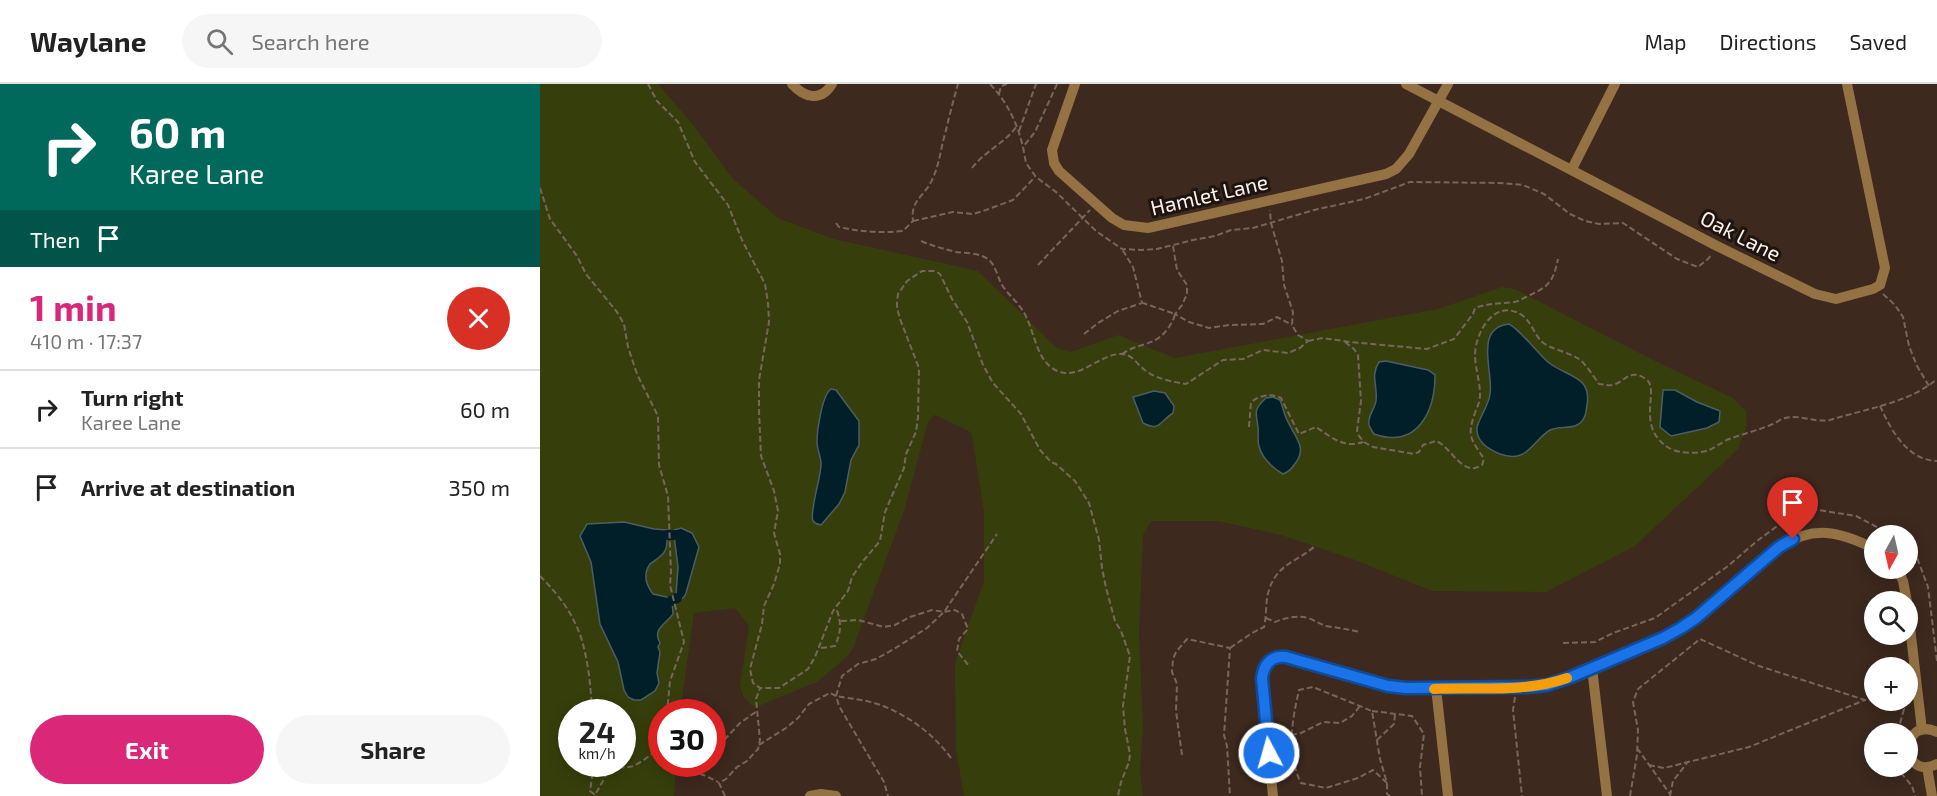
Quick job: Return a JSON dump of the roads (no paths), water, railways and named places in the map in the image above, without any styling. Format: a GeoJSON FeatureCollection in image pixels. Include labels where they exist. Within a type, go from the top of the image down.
{"type":"FeatureCollection","features":[{"type":"Feature","properties":{"kind":"street"},"geometry":{"type":"LineString","coordinates":[[792,84],[796,89],[812,96],[820,96],[827,92],[832,84]]}},
{"type":"Feature","properties":{"kind":"street","name":"Hamlet Lane"},"geometry":{"type":"LineString","coordinates":[[1075,84],[1054,143],[1052,157],[1059,171],[1112,218],[1124,225],[1148,228],[1386,174],[1396,169],[1409,154],[1448,84]]}},
{"type":"Feature","properties":{"kind":"street","name":"Oak Lane"},"geometry":{"type":"LineString","coordinates":[[1406,84],[1717,246],[1825,297],[1847,297],[1873,289],[1880,285],[1885,268],[1847,84]]}},
{"type":"Feature","properties":{"kind":"street"},"geometry":{"type":"LineString","coordinates":[[1572,169],[1615,84]]}},
{"type":"Feature","properties":{"kind":"street"},"geometry":{"type":"LineString","coordinates":[[1273,796],[1261,685],[1264,666],[1273,658],[1279,656],[1298,659],[1388,686],[1406,688],[1547,685],[1663,638],[1681,628],[1696,618],[1779,547],[1793,539],[1819,532],[1835,534],[1864,545]]}},
{"type":"Feature","properties":{"kind":"street"},"geometry":{"type":"LineString","coordinates":[[1912,645],[1922,730]]}},
{"type":"Feature","properties":{"kind":"street"},"geometry":{"type":"LineString","coordinates":[[1592,668],[1606,796]]}},
{"type":"Feature","properties":{"kind":"street"},"geometry":{"type":"LineString","coordinates":[[1437,688],[1448,796]]}},
{"type":"Feature","properties":{"kind":"street"},"geometry":{"type":"LineString","coordinates":[[1932,796],[1932,766],[1922,767],[1913,761],[1908,751],[1910,741],[1917,732],[1928,730],[1937,732]]}},
{"type":"Feature","properties":{"kind":"street"},"geometry":{"type":"LineString","coordinates":[[810,796],[821,794],[836,796]]}},
{"type":"Feature","properties":{"kind":"water"},"geometry":{"type":"Polygon","coordinates":[[[1509,324],[1518,330],[1548,362],[1582,382],[1587,395],[1586,414],[1580,423],[1550,430],[1529,450],[1517,456],[1500,454],[1488,448],[1477,433],[1479,421],[1490,394],[1488,342],[1491,334],[1498,327],[1509,324]]]}},
{"type":"Feature","properties":{"kind":"water"},"geometry":{"type":"Polygon","coordinates":[[[1386,361],[1428,370],[1435,375],[1432,402],[1427,414],[1412,432],[1402,436],[1389,437],[1374,434],[1369,425],[1376,401],[1376,367],[1379,362],[1386,361]]]}},
{"type":"Feature","properties":{"kind":"water"},"geometry":{"type":"Polygon","coordinates":[[[831,389],[836,390],[859,421],[859,445],[851,460],[845,492],[839,504],[821,525],[815,523],[812,517],[821,465],[817,437],[825,398],[831,389]]]}},
{"type":"Feature","properties":{"kind":"water"},"geometry":{"type":"Polygon","coordinates":[[[1663,390],[1675,390],[1720,411],[1719,422],[1707,428],[1671,436],[1660,427],[1663,390]]]}},
{"type":"Feature","properties":{"kind":"water"},"geometry":{"type":"Polygon","coordinates":[[[1154,391],[1165,393],[1174,406],[1173,413],[1159,425],[1149,426],[1143,423],[1133,397],[1154,391]]]}},
{"type":"Feature","properties":{"kind":"water"},"geometry":{"type":"Polygon","coordinates":[[[1273,397],[1280,400],[1300,448],[1300,454],[1293,467],[1283,474],[1265,459],[1258,444],[1257,408],[1266,398],[1273,397]]]}},
{"type":"Feature","properties":{"kind":"water"},"geometry":{"type":"Polygon","coordinates":[[[624,522],[667,530],[665,550],[650,564],[646,579],[653,594],[671,600],[673,614],[658,631],[660,652],[657,673],[659,683],[655,691],[641,700],[628,697],[624,690],[618,662],[600,624],[591,562],[580,536],[587,524],[624,522]]]}},
{"type":"Feature","properties":{"kind":"water"},"geometry":{"type":"Polygon","coordinates":[[[681,528],[692,533],[699,547],[686,593],[678,601],[676,596],[678,567],[674,530],[681,528]]]}},
{"type":"Feature","properties":{"kind":"waterway"},"geometry":{"type":"LineString","coordinates":[[667,535],[674,535]]}},
{"type":"Feature","properties":{"kind":"waterway"},"geometry":{"type":"LineString","coordinates":[[671,601],[677,598]]}}]}
